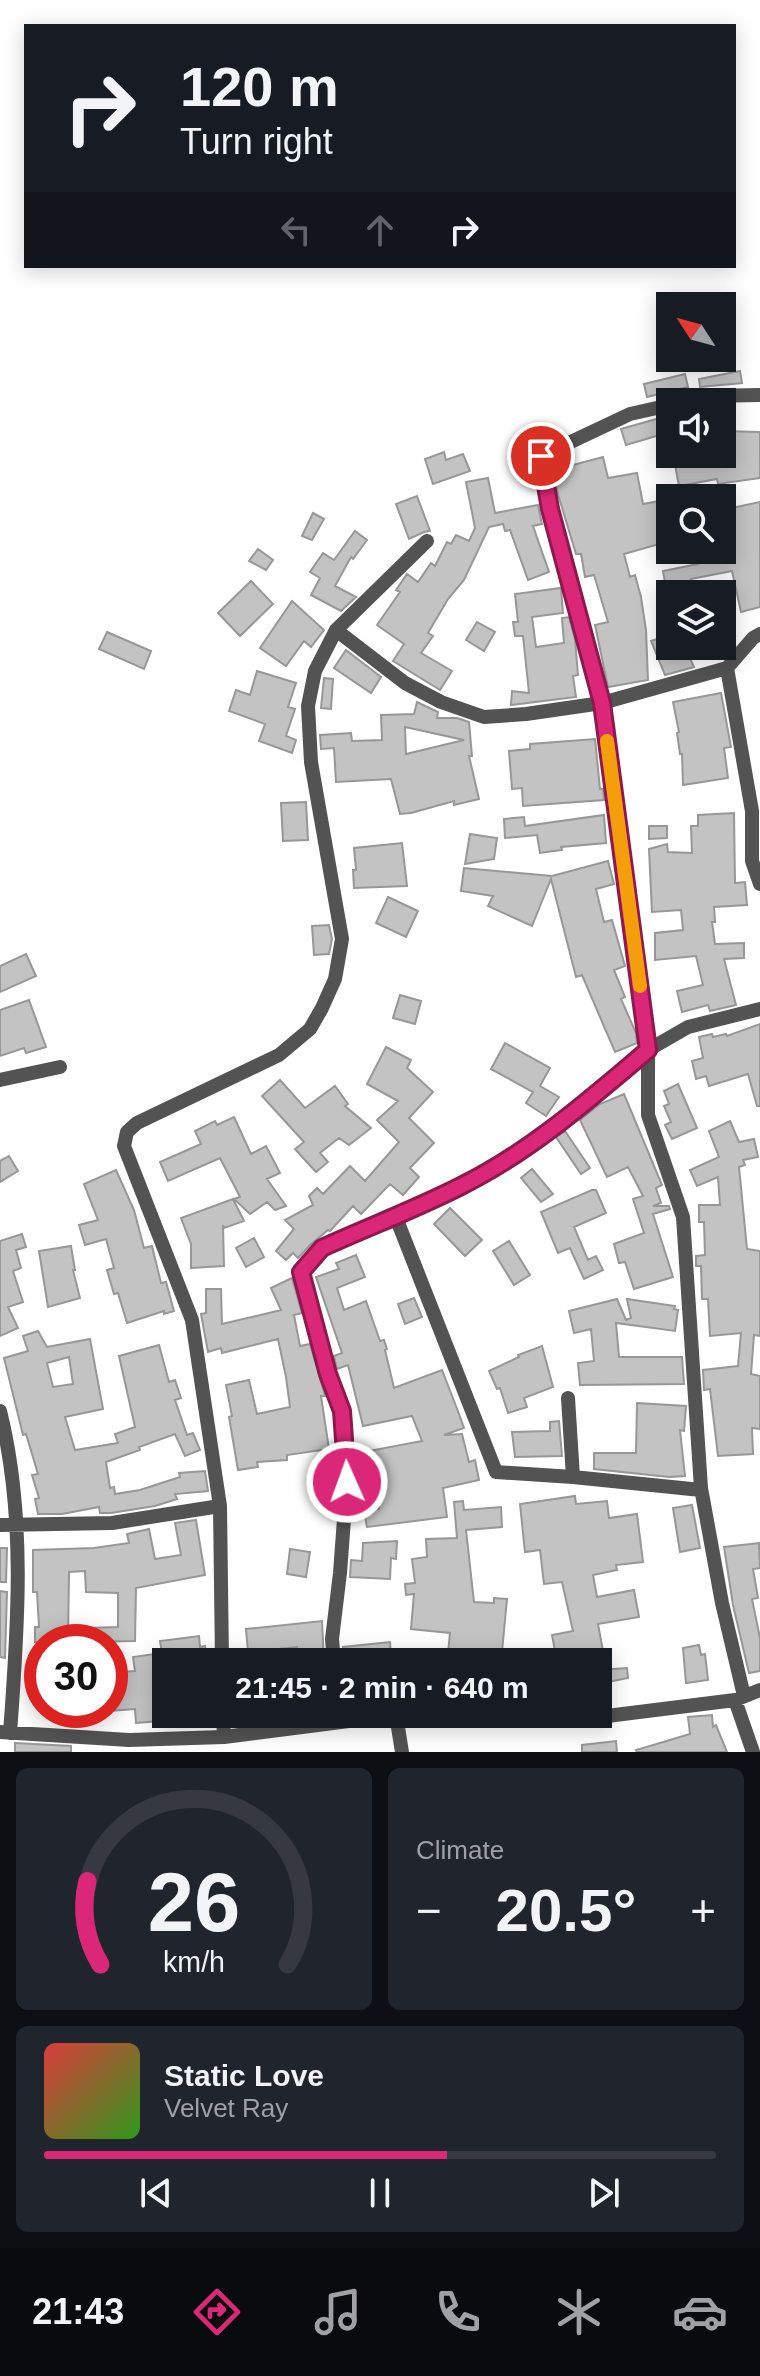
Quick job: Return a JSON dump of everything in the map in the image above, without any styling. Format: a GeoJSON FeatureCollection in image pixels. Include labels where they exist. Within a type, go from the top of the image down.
{"type":"FeatureCollection","features":[{"type":"Feature","properties":{"kind":"street"},"geometry":{"type":"LineString","coordinates":[[736,395],[760,395]]}},
{"type":"Feature","properties":{"kind":"street"},"geometry":{"type":"LineString","coordinates":[[656,408],[630,414],[541,456],[550,509],[602,703],[648,1050],[648,1115],[683,1217],[701,1490],[739,1698],[753,1752]]}},
{"type":"Feature","properties":{"kind":"street"},"geometry":{"type":"LineString","coordinates":[[222,1648],[220,1506],[192,1320],[124,1146],[127,1132],[137,1123],[279,1055],[310,1029],[335,979],[342,939],[311,762],[308,706],[315,671],[336,630],[427,541]]}},
{"type":"Feature","properties":{"kind":"street"},"geometry":{"type":"LineString","coordinates":[[336,630],[405,683],[441,702],[484,717],[602,703],[727,668],[760,634]]}},
{"type":"Feature","properties":{"kind":"street"},"geometry":{"type":"LineString","coordinates":[[727,668],[756,811],[752,861],[760,884]]}},
{"type":"Feature","properties":{"kind":"street"},"geometry":{"type":"LineString","coordinates":[[333,1648],[348,1465],[342,1411],[328,1374],[301,1272],[322,1248],[463,1185],[522,1149],[581,1107],[648,1050],[688,1027],[760,1009]]}},
{"type":"Feature","properties":{"kind":"street"},"geometry":{"type":"LineString","coordinates":[[0,1080],[60,1067]]}},
{"type":"Feature","properties":{"kind":"street"},"geometry":{"type":"LineString","coordinates":[[395,1215],[496,1472],[701,1490]]}},
{"type":"Feature","properties":{"kind":"street"},"geometry":{"type":"LineString","coordinates":[[568,1398],[573,1477]]}},
{"type":"Feature","properties":{"kind":"street"},"geometry":{"type":"LineString","coordinates":[[0,1411],[7,1440],[8,1525],[19,1607],[5,1733],[129,1746],[224,1737],[278,1728]]}},
{"type":"Feature","properties":{"kind":"street"},"geometry":{"type":"LineString","coordinates":[[8,1525],[112,1523],[220,1506]]}},
{"type":"Feature","properties":{"kind":"street"},"geometry":{"type":"LineString","coordinates":[[612,1715],[739,1698],[760,1690]]}},
{"type":"Feature","properties":{"kind":"street"},"geometry":{"type":"LineString","coordinates":[[224,1728],[224,1737]]}},
{"type":"Feature","properties":{"kind":"street"},"geometry":{"type":"LineString","coordinates":[[398,1728],[402,1752]]}},
{"type":"Feature","properties":{"kind":"building"},"geometry":{"type":"Polygon","coordinates":[[[740,371],[742,383],[700,387],[699,379],[740,371]]]}},
{"type":"Feature","properties":{"kind":"building"},"geometry":{"type":"Polygon","coordinates":[[[685,374],[688,387],[656,388],[656,395],[647,397],[644,384],[685,374]]]}},
{"type":"Feature","properties":{"kind":"building"},"geometry":{"type":"Polygon","coordinates":[[[656,419],[656,436],[626,445],[621,429],[656,419]]]}},
{"type":"Feature","properties":{"kind":"building"},"geometry":{"type":"Polygon","coordinates":[[[736,431],[760,432],[760,478],[718,484],[717,479],[679,484],[676,468],[736,468],[736,431]]]}},
{"type":"Feature","properties":{"kind":"building"},"geometry":{"type":"Polygon","coordinates":[[[444,452],[446,460],[463,454],[470,471],[433,484],[425,459],[444,452]]]}},
{"type":"Feature","properties":{"kind":"building"},"geometry":{"type":"Polygon","coordinates":[[[571,457],[573,465],[603,457],[608,478],[637,473],[643,504],[656,502],[656,545],[624,554],[630,577],[635,575],[641,597],[648,680],[608,687],[595,625],[608,622],[594,575],[585,577],[581,554],[576,554],[552,463],[571,457]]]}},
{"type":"Feature","properties":{"kind":"building"},"geometry":{"type":"Polygon","coordinates":[[[488,478],[495,513],[538,505],[542,524],[533,526],[549,572],[528,580],[510,530],[505,531],[503,524],[489,527],[464,580],[448,599],[428,633],[433,636],[421,653],[452,671],[440,690],[393,661],[404,644],[377,625],[400,592],[396,590],[407,574],[418,582],[431,563],[435,566],[447,542],[451,544],[456,535],[469,541],[475,528],[466,482],[488,478]]]}},
{"type":"Feature","properties":{"kind":"building"},"geometry":{"type":"Polygon","coordinates":[[[417,496],[430,531],[409,539],[396,504],[417,496]]]}},
{"type":"Feature","properties":{"kind":"building"},"geometry":{"type":"Polygon","coordinates":[[[760,502],[760,607],[741,612],[732,571],[691,580],[665,580],[663,571],[698,564],[736,564],[736,507],[760,502]]]}},
{"type":"Feature","properties":{"kind":"building"},"geometry":{"type":"Polygon","coordinates":[[[313,513],[324,519],[312,540],[302,536],[313,513]]]}},
{"type":"Feature","properties":{"kind":"building"},"geometry":{"type":"Polygon","coordinates":[[[355,531],[367,540],[353,559],[351,557],[335,586],[356,597],[341,611],[311,595],[320,578],[310,572],[323,553],[334,560],[355,531]]]}},
{"type":"Feature","properties":{"kind":"building"},"geometry":{"type":"Polygon","coordinates":[[[258,549],[273,560],[266,570],[249,561],[258,549]]]}},
{"type":"Feature","properties":{"kind":"building"},"geometry":{"type":"Polygon","coordinates":[[[251,581],[273,604],[240,636],[218,613],[251,581]]]}},
{"type":"Feature","properties":{"kind":"building"},"geometry":{"type":"Polygon","coordinates":[[[561,588],[563,613],[532,617],[536,647],[564,643],[562,618],[569,617],[575,639],[578,675],[573,676],[576,697],[511,705],[512,691],[529,693],[523,636],[515,636],[513,622],[518,622],[515,594],[561,588]]]}},
{"type":"Feature","properties":{"kind":"building"},"geometry":{"type":"Polygon","coordinates":[[[292,601],[324,630],[311,647],[304,641],[286,666],[260,648],[292,601]]]}},
{"type":"Feature","properties":{"kind":"building"},"geometry":{"type":"Polygon","coordinates":[[[477,622],[495,632],[484,651],[466,640],[477,622]]]}},
{"type":"Feature","properties":{"kind":"building"},"geometry":{"type":"Polygon","coordinates":[[[107,632],[151,651],[144,669],[99,649],[107,632]]]}},
{"type":"Feature","properties":{"kind":"building"},"geometry":{"type":"Polygon","coordinates":[[[346,650],[381,677],[371,693],[334,668],[346,650]]]}},
{"type":"Feature","properties":{"kind":"building"},"geometry":{"type":"Polygon","coordinates":[[[659,660],[691,660],[694,667],[665,675],[659,660]]]}},
{"type":"Feature","properties":{"kind":"building"},"geometry":{"type":"Polygon","coordinates":[[[257,671],[296,683],[288,707],[295,709],[286,736],[296,740],[292,753],[259,741],[265,724],[229,711],[236,690],[250,695],[257,671]]]}},
{"type":"Feature","properties":{"kind":"building"},"geometry":{"type":"Polygon","coordinates":[[[324,678],[333,679],[331,709],[321,708],[324,678]]]}},
{"type":"Feature","properties":{"kind":"building"},"geometry":{"type":"Polygon","coordinates":[[[721,693],[731,747],[724,748],[728,778],[683,785],[682,754],[673,702],[721,693]]]}},
{"type":"Feature","properties":{"kind":"building"},"geometry":{"type":"Polygon","coordinates":[[[417,702],[438,712],[437,718],[457,718],[469,722],[472,756],[469,756],[479,799],[454,805],[454,801],[400,814],[391,779],[336,782],[334,748],[321,749],[320,735],[351,733],[352,741],[382,740],[381,715],[414,714],[417,702]],[[405,727],[406,754],[464,740],[405,727]]]}},
{"type":"Feature","properties":{"kind":"building"},"geometry":{"type":"Polygon","coordinates":[[[595,739],[604,800],[523,806],[522,788],[512,789],[509,751],[530,749],[530,744],[595,739]]]}},
{"type":"Feature","properties":{"kind":"building"},"geometry":{"type":"Polygon","coordinates":[[[306,802],[308,840],[283,841],[281,803],[306,802]]]}},
{"type":"Feature","properties":{"kind":"building"},"geometry":{"type":"Polygon","coordinates":[[[734,813],[735,883],[745,882],[747,905],[714,907],[715,922],[712,922],[715,944],[744,943],[744,958],[724,959],[736,1005],[710,1011],[708,1005],[682,1012],[677,991],[703,985],[696,956],[655,960],[655,933],[683,930],[681,910],[652,912],[649,849],[667,844],[668,852],[692,853],[691,826],[698,826],[698,815],[734,813]]]}},
{"type":"Feature","properties":{"kind":"building"},"geometry":{"type":"Polygon","coordinates":[[[604,815],[606,843],[561,847],[562,850],[540,853],[537,835],[505,838],[504,819],[524,817],[525,826],[604,815]]]}},
{"type":"Feature","properties":{"kind":"building"},"geometry":{"type":"Polygon","coordinates":[[[649,826],[667,826],[667,838],[649,839],[649,826]]]}},
{"type":"Feature","properties":{"kind":"building"},"geometry":{"type":"Polygon","coordinates":[[[470,834],[497,838],[494,859],[465,864],[470,834]]]}},
{"type":"Feature","properties":{"kind":"building"},"geometry":{"type":"Polygon","coordinates":[[[402,843],[407,886],[354,888],[354,848],[402,843]]]}},
{"type":"Feature","properties":{"kind":"building"},"geometry":{"type":"Polygon","coordinates":[[[608,861],[614,884],[596,889],[604,922],[612,920],[625,966],[614,970],[637,1043],[615,1052],[582,975],[576,977],[551,879],[532,926],[488,906],[493,896],[461,891],[464,868],[552,876],[608,861]]]}},
{"type":"Feature","properties":{"kind":"building"},"geometry":{"type":"Polygon","coordinates":[[[388,897],[418,911],[406,937],[376,923],[388,897]]]}},
{"type":"Feature","properties":{"kind":"building"},"geometry":{"type":"Polygon","coordinates":[[[329,925],[332,939],[329,954],[314,955],[312,926],[329,925]]]}},
{"type":"Feature","properties":{"kind":"building"},"geometry":{"type":"Polygon","coordinates":[[[26,954],[36,976],[0,992],[0,966],[26,954]]]}},
{"type":"Feature","properties":{"kind":"building"},"geometry":{"type":"Polygon","coordinates":[[[400,995],[421,1001],[415,1024],[393,1018],[400,995]]]}},
{"type":"Feature","properties":{"kind":"building"},"geometry":{"type":"Polygon","coordinates":[[[29,1000],[46,1047],[26,1053],[24,1048],[0,1056],[0,1010],[29,1000]]]}},
{"type":"Feature","properties":{"kind":"building"},"geometry":{"type":"Polygon","coordinates":[[[760,1024],[760,1106],[757,1106],[748,1074],[709,1086],[706,1076],[696,1079],[692,1061],[703,1058],[699,1037],[712,1034],[713,1037],[727,1036],[760,1024]]]}},
{"type":"Feature","properties":{"kind":"building"},"geometry":{"type":"Polygon","coordinates":[[[505,1043],[550,1068],[540,1086],[559,1097],[546,1116],[526,1103],[533,1092],[491,1069],[505,1043]]]}},
{"type":"Feature","properties":{"kind":"building"},"geometry":{"type":"Polygon","coordinates":[[[386,1047],[411,1060],[407,1068],[433,1092],[409,1118],[434,1143],[410,1168],[419,1177],[403,1195],[390,1184],[361,1214],[353,1206],[298,1258],[293,1253],[286,1260],[276,1251],[294,1229],[285,1220],[313,1205],[309,1196],[317,1188],[323,1194],[350,1166],[365,1181],[399,1142],[377,1120],[398,1101],[367,1084],[386,1047]]]}},
{"type":"Feature","properties":{"kind":"building"},"geometry":{"type":"Polygon","coordinates":[[[280,1080],[305,1108],[335,1086],[348,1104],[345,1106],[371,1128],[349,1145],[339,1138],[320,1153],[328,1162],[316,1172],[295,1149],[304,1142],[262,1096],[280,1080]]]}},
{"type":"Feature","properties":{"kind":"building"},"geometry":{"type":"Polygon","coordinates":[[[678,1084],[697,1128],[672,1139],[665,1125],[671,1122],[664,1106],[669,1104],[664,1091],[678,1084]]]}},
{"type":"Feature","properties":{"kind":"building"},"geometry":{"type":"Polygon","coordinates":[[[624,1094],[662,1185],[656,1188],[661,1203],[653,1206],[669,1206],[670,1209],[653,1214],[673,1277],[634,1289],[625,1262],[619,1263],[614,1244],[644,1233],[633,1199],[643,1196],[628,1167],[607,1177],[580,1120],[600,1104],[624,1094]]]}},
{"type":"Feature","properties":{"kind":"building"},"geometry":{"type":"Polygon","coordinates":[[[234,1117],[251,1154],[266,1146],[280,1173],[267,1179],[286,1206],[275,1210],[267,1202],[250,1214],[234,1199],[240,1197],[220,1158],[168,1181],[160,1162],[201,1144],[195,1131],[215,1121],[217,1125],[234,1117]]]}},
{"type":"Feature","properties":{"kind":"building"},"geometry":{"type":"Polygon","coordinates":[[[730,1121],[739,1142],[754,1139],[758,1157],[743,1160],[745,1165],[739,1167],[747,1249],[760,1251],[760,1336],[754,1335],[751,1374],[760,1376],[760,1429],[752,1428],[753,1454],[718,1456],[710,1389],[704,1390],[703,1370],[738,1366],[741,1333],[710,1336],[708,1299],[702,1299],[701,1266],[696,1266],[696,1256],[705,1255],[704,1222],[699,1222],[699,1205],[720,1205],[718,1177],[697,1186],[690,1170],[719,1157],[709,1131],[730,1121]]]}},
{"type":"Feature","properties":{"kind":"building"},"geometry":{"type":"Polygon","coordinates":[[[565,1131],[590,1168],[581,1174],[556,1137],[565,1131]]]}},
{"type":"Feature","properties":{"kind":"building"},"geometry":{"type":"Polygon","coordinates":[[[9,1156],[18,1171],[0,1182],[0,1161],[9,1156]]]}},
{"type":"Feature","properties":{"kind":"building"},"geometry":{"type":"Polygon","coordinates":[[[532,1169],[553,1194],[541,1202],[521,1178],[532,1169]]]}},
{"type":"Feature","properties":{"kind":"building"},"geometry":{"type":"Polygon","coordinates":[[[116,1170],[134,1210],[144,1248],[152,1246],[161,1283],[166,1282],[174,1311],[164,1314],[164,1311],[127,1323],[107,1270],[114,1268],[106,1239],[85,1245],[79,1225],[98,1220],[84,1184],[116,1170]]]}},
{"type":"Feature","properties":{"kind":"building"},"geometry":{"type":"Polygon","coordinates":[[[596,1190],[606,1213],[574,1227],[588,1260],[596,1256],[603,1270],[584,1279],[570,1248],[558,1253],[541,1212],[596,1190]]]}},
{"type":"Feature","properties":{"kind":"building"},"geometry":{"type":"Polygon","coordinates":[[[233,1199],[244,1221],[224,1228],[223,1225],[224,1266],[191,1268],[191,1244],[181,1218],[233,1199]]]}},
{"type":"Feature","properties":{"kind":"building"},"geometry":{"type":"Polygon","coordinates":[[[450,1208],[482,1240],[465,1256],[434,1224],[450,1208]]]}},
{"type":"Feature","properties":{"kind":"building"},"geometry":{"type":"Polygon","coordinates":[[[22,1234],[26,1247],[16,1250],[21,1268],[13,1271],[23,1302],[8,1307],[18,1328],[0,1336],[0,1241],[22,1234]]]}},
{"type":"Feature","properties":{"kind":"building"},"geometry":{"type":"Polygon","coordinates":[[[254,1238],[264,1257],[246,1267],[236,1248],[254,1238]]]}},
{"type":"Feature","properties":{"kind":"building"},"geometry":{"type":"Polygon","coordinates":[[[509,1241],[530,1275],[514,1285],[493,1251],[509,1241]]]}},
{"type":"Feature","properties":{"kind":"building"},"geometry":{"type":"Polygon","coordinates":[[[71,1246],[80,1298],[48,1307],[39,1251],[71,1246]]]}},
{"type":"Feature","properties":{"kind":"building"},"geometry":{"type":"Polygon","coordinates":[[[356,1255],[365,1277],[337,1288],[344,1310],[366,1301],[380,1341],[384,1340],[387,1349],[394,1388],[442,1370],[464,1428],[444,1435],[462,1434],[469,1462],[475,1460],[479,1480],[443,1488],[447,1517],[367,1527],[364,1511],[379,1509],[369,1451],[422,1441],[412,1416],[363,1426],[348,1365],[337,1369],[334,1356],[342,1353],[316,1277],[339,1269],[336,1263],[356,1255]]]}},
{"type":"Feature","properties":{"kind":"building"},"geometry":{"type":"Polygon","coordinates":[[[292,1278],[302,1313],[294,1315],[300,1346],[310,1344],[325,1396],[321,1396],[329,1449],[287,1455],[287,1460],[257,1462],[258,1467],[238,1470],[226,1385],[249,1380],[257,1414],[290,1407],[286,1377],[278,1339],[222,1353],[221,1348],[208,1352],[201,1314],[206,1313],[206,1289],[221,1289],[222,1324],[281,1310],[271,1288],[292,1278]]]}},
{"type":"Feature","properties":{"kind":"building"},"geometry":{"type":"Polygon","coordinates":[[[414,1298],[422,1317],[405,1324],[398,1304],[414,1298]]]}},
{"type":"Feature","properties":{"kind":"building"},"geometry":{"type":"Polygon","coordinates":[[[617,1299],[626,1320],[631,1318],[627,1299],[675,1306],[674,1309],[678,1310],[675,1331],[616,1323],[619,1357],[682,1357],[684,1384],[580,1385],[578,1363],[594,1361],[591,1329],[574,1333],[569,1311],[617,1299]]]}},
{"type":"Feature","properties":{"kind":"building"},"geometry":{"type":"Polygon","coordinates":[[[38,1331],[47,1347],[90,1339],[103,1409],[65,1417],[75,1450],[118,1443],[115,1434],[135,1427],[119,1356],[159,1345],[169,1382],[175,1380],[181,1398],[175,1400],[187,1435],[193,1433],[200,1450],[185,1456],[175,1434],[139,1447],[140,1450],[106,1462],[110,1488],[114,1487],[115,1494],[140,1490],[180,1477],[179,1473],[205,1471],[208,1491],[175,1494],[177,1499],[155,1506],[111,1513],[100,1513],[99,1507],[62,1514],[38,1514],[35,1499],[39,1498],[32,1475],[38,1474],[26,1434],[23,1435],[4,1358],[28,1351],[23,1336],[38,1331]],[[69,1357],[47,1363],[53,1387],[73,1384],[69,1357]]]}},
{"type":"Feature","properties":{"kind":"building"},"geometry":{"type":"Polygon","coordinates":[[[542,1346],[553,1387],[524,1398],[527,1407],[508,1413],[500,1388],[497,1389],[489,1371],[542,1346]]]}},
{"type":"Feature","properties":{"kind":"building"},"geometry":{"type":"Polygon","coordinates":[[[637,1403],[686,1406],[684,1431],[680,1430],[685,1476],[594,1469],[594,1453],[636,1453],[637,1403]]]}},
{"type":"Feature","properties":{"kind":"building"},"geometry":{"type":"Polygon","coordinates":[[[559,1421],[562,1456],[515,1457],[512,1432],[550,1431],[550,1422],[559,1421]]]}},
{"type":"Feature","properties":{"kind":"building"},"geometry":{"type":"Polygon","coordinates":[[[575,1496],[576,1504],[607,1501],[609,1518],[637,1514],[643,1562],[616,1565],[617,1570],[593,1575],[597,1597],[634,1590],[639,1617],[598,1624],[602,1648],[554,1648],[552,1635],[573,1631],[562,1582],[544,1584],[540,1550],[525,1552],[520,1504],[575,1496]]]}},
{"type":"Feature","properties":{"kind":"building"},"geometry":{"type":"Polygon","coordinates":[[[463,1501],[464,1510],[501,1507],[502,1527],[466,1530],[474,1602],[494,1603],[494,1598],[507,1599],[502,1648],[448,1648],[450,1633],[411,1629],[414,1594],[406,1595],[405,1584],[415,1583],[412,1559],[427,1557],[426,1539],[457,1538],[454,1502],[463,1501]]]}},
{"type":"Feature","properties":{"kind":"building"},"geometry":{"type":"Polygon","coordinates":[[[692,1505],[700,1548],[680,1552],[673,1508],[692,1505]]]}},
{"type":"Feature","properties":{"kind":"building"},"geometry":{"type":"Polygon","coordinates":[[[196,1520],[205,1575],[136,1588],[135,1641],[128,1641],[128,1624],[118,1624],[118,1593],[86,1592],[85,1571],[69,1572],[68,1624],[39,1624],[37,1592],[33,1592],[33,1550],[94,1548],[129,1543],[127,1534],[149,1529],[155,1559],[181,1555],[175,1523],[196,1520]]]}},
{"type":"Feature","properties":{"kind":"building"},"geometry":{"type":"Polygon","coordinates":[[[397,1541],[396,1559],[391,1558],[390,1579],[350,1577],[351,1560],[362,1561],[363,1543],[397,1541]]]}},
{"type":"Feature","properties":{"kind":"building"},"geometry":{"type":"Polygon","coordinates":[[[759,1543],[760,1568],[753,1569],[758,1598],[752,1599],[760,1638],[760,1671],[749,1673],[733,1605],[724,1547],[759,1543]]]}},
{"type":"Feature","properties":{"kind":"building"},"geometry":{"type":"Polygon","coordinates":[[[0,1548],[7,1548],[6,1582],[0,1582],[0,1548]]]}},
{"type":"Feature","properties":{"kind":"building"},"geometry":{"type":"Polygon","coordinates":[[[290,1549],[310,1552],[306,1577],[287,1574],[290,1549]]]}},
{"type":"Feature","properties":{"kind":"building"},"geometry":{"type":"Polygon","coordinates":[[[0,1591],[7,1592],[5,1658],[0,1657],[0,1591]]]}},
{"type":"Feature","properties":{"kind":"building"},"geometry":{"type":"Polygon","coordinates":[[[322,1621],[323,1648],[248,1648],[246,1629],[322,1621]]]}},
{"type":"Feature","properties":{"kind":"building"},"geometry":{"type":"Polygon","coordinates":[[[199,1636],[200,1647],[205,1648],[161,1648],[160,1641],[199,1636]]]}},
{"type":"Feature","properties":{"kind":"building"},"geometry":{"type":"Polygon","coordinates":[[[390,1642],[390,1648],[343,1648],[390,1642]]]}},
{"type":"Feature","properties":{"kind":"building"},"geometry":{"type":"Polygon","coordinates":[[[699,1645],[701,1655],[705,1654],[708,1680],[686,1683],[683,1648],[699,1645]]]}},
{"type":"Feature","properties":{"kind":"building"},"geometry":{"type":"Polygon","coordinates":[[[152,1654],[152,1722],[136,1723],[135,1709],[128,1710],[128,1672],[135,1671],[133,1657],[152,1654]]]}},
{"type":"Feature","properties":{"kind":"building"},"geometry":{"type":"Polygon","coordinates":[[[627,1668],[628,1678],[612,1681],[612,1669],[627,1668]]]}},
{"type":"Feature","properties":{"kind":"building"},"geometry":{"type":"Polygon","coordinates":[[[712,1715],[713,1727],[716,1725],[727,1752],[636,1750],[690,1734],[688,1717],[712,1715]]]}},
{"type":"Feature","properties":{"kind":"building"},"geometry":{"type":"Polygon","coordinates":[[[616,1741],[617,1752],[582,1752],[582,1745],[616,1741]]]}},
{"type":"Feature","properties":{"kind":"building"},"geometry":{"type":"Polygon","coordinates":[[[15,1743],[71,1746],[71,1752],[15,1752],[15,1743]]]}},
{"type":"Feature","properties":{"kind":"slow traffic"},"geometry":{"type":"LineString","coordinates":[[607,741],[640,986]]}},
{"type":"Feature","properties":{"kind":"route"},"geometry":{"type":"LineString","coordinates":[[347,1482],[342,1411],[328,1374],[301,1272],[308,1261],[322,1248],[463,1185],[522,1149],[581,1107],[648,1050],[602,703],[550,509],[541,456]]}}]}
